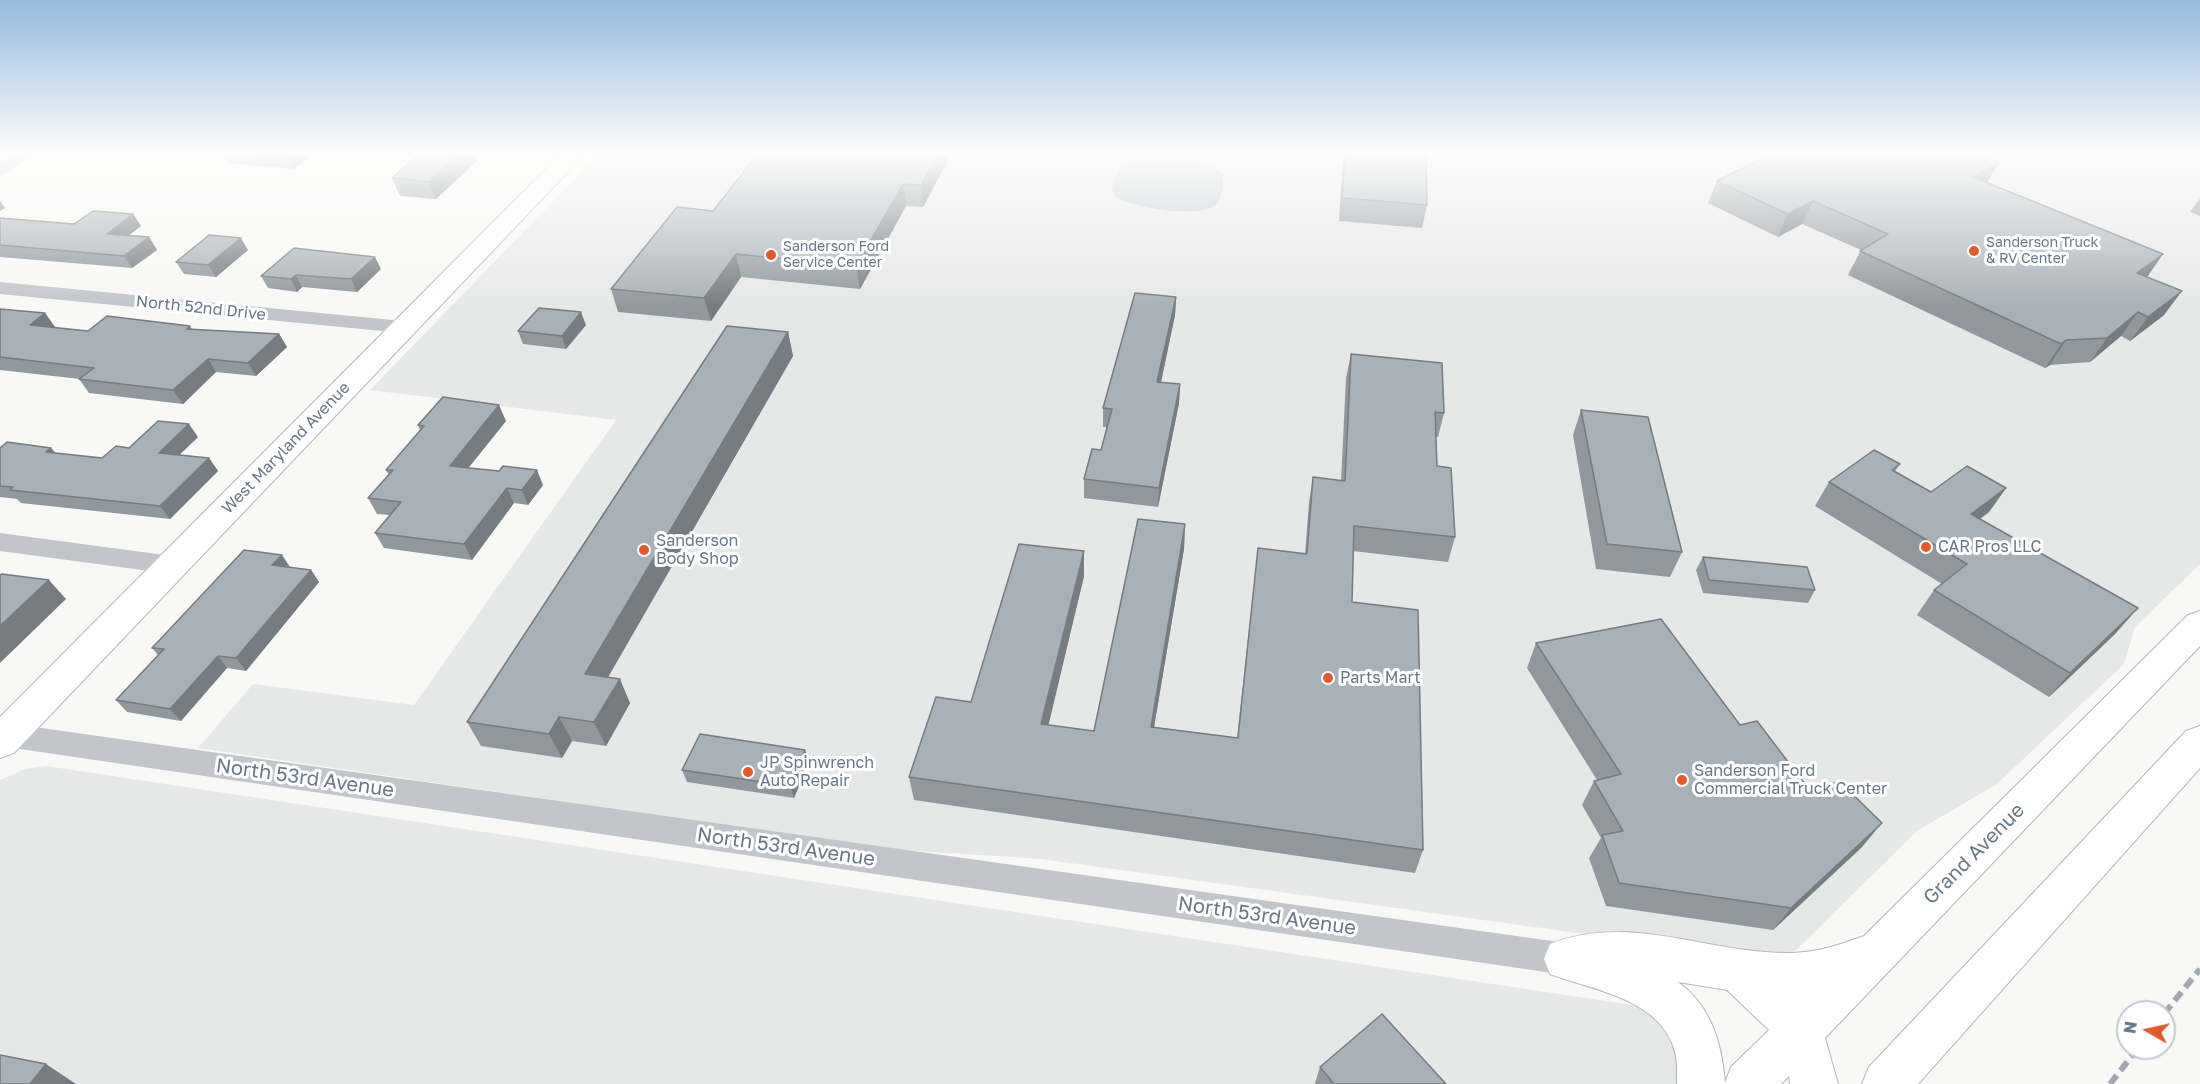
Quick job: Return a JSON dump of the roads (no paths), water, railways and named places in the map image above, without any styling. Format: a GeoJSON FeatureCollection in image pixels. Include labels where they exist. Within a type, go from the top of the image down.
{"type":"FeatureCollection","features":[{"type":"Feature","properties":{"kind":"main road","name":"West Maryland Avenue"},"geometry":{"type":"LineString","coordinates":[[3,738],[523,206]]}},
{"type":"Feature","properties":{"kind":"main road","name":"Grand Avenue"},"geometry":{"type":"LineString","coordinates":[[1748,1084],[2200,624]]}},
{"type":"Feature","properties":{"kind":"main road"},"geometry":{"type":"LineString","coordinates":[[1886,1084],[2200,742]]}},
{"type":"Feature","properties":{"kind":"main road"},"geometry":{"type":"LineString","coordinates":[[1566,959],[1616,951],[1778,974],[1812,973],[1854,963],[1883,946]]}},
{"type":"Feature","properties":{"kind":"main road"},"geometry":{"type":"LineString","coordinates":[[1566,959],[1626,978],[1662,997],[1682,1011],[1698,1045],[1702,1067],[1701,1084]]}},
{"type":"Feature","properties":{"kind":"main road"},"geometry":{"type":"LineString","coordinates":[[1735,969],[1782,1008],[1798,1032],[1811,1059],[1814,1084]]}},
{"type":"Feature","properties":{"kind":"street","name":"North 52nd Drive"},"geometry":{"type":"LineString","coordinates":[[0,288],[403,327]]}},
{"type":"Feature","properties":{"kind":"street"},"geometry":{"type":"LineString","coordinates":[[0,542],[172,565]]}},
{"type":"Feature","properties":{"kind":"street","name":"North 53rd Avenue"},"geometry":{"type":"LineString","coordinates":[[3,738],[1566,959]]}},
{"type":"Feature","properties":{"kind":"railway"},"geometry":{"type":"LineString","coordinates":[[2175,1000],[2200,969]]}},
{"type":"Feature","properties":{"kind":"railway"},"geometry":{"type":"LineString","coordinates":[[2110,1084],[2129,1060]]}},
{"type":"Feature","properties":{"kind":"place","name":"Sanderson Truck & RV Center"},"geometry":{"type":"Point","coordinates":[1974,251]}},
{"type":"Feature","properties":{"kind":"place","name":"Sanderson Ford Service Center"},"geometry":{"type":"Point","coordinates":[771,255]}},
{"type":"Feature","properties":{"kind":"place","name":"CAR Pros LLC"},"geometry":{"type":"Point","coordinates":[1926,547]}},
{"type":"Feature","properties":{"kind":"place","name":"Sanderson Body Shop"},"geometry":{"type":"Point","coordinates":[644,550]}},
{"type":"Feature","properties":{"kind":"place","name":"Parts Mart"},"geometry":{"type":"Point","coordinates":[1328,678]}},
{"type":"Feature","properties":{"kind":"place","name":"JP Spinwrench Auto Repair"},"geometry":{"type":"Point","coordinates":[748,772]}},
{"type":"Feature","properties":{"kind":"place","name":"Sanderson Ford Commercial Truck Center"},"geometry":{"type":"Point","coordinates":[1682,780]}}]}
